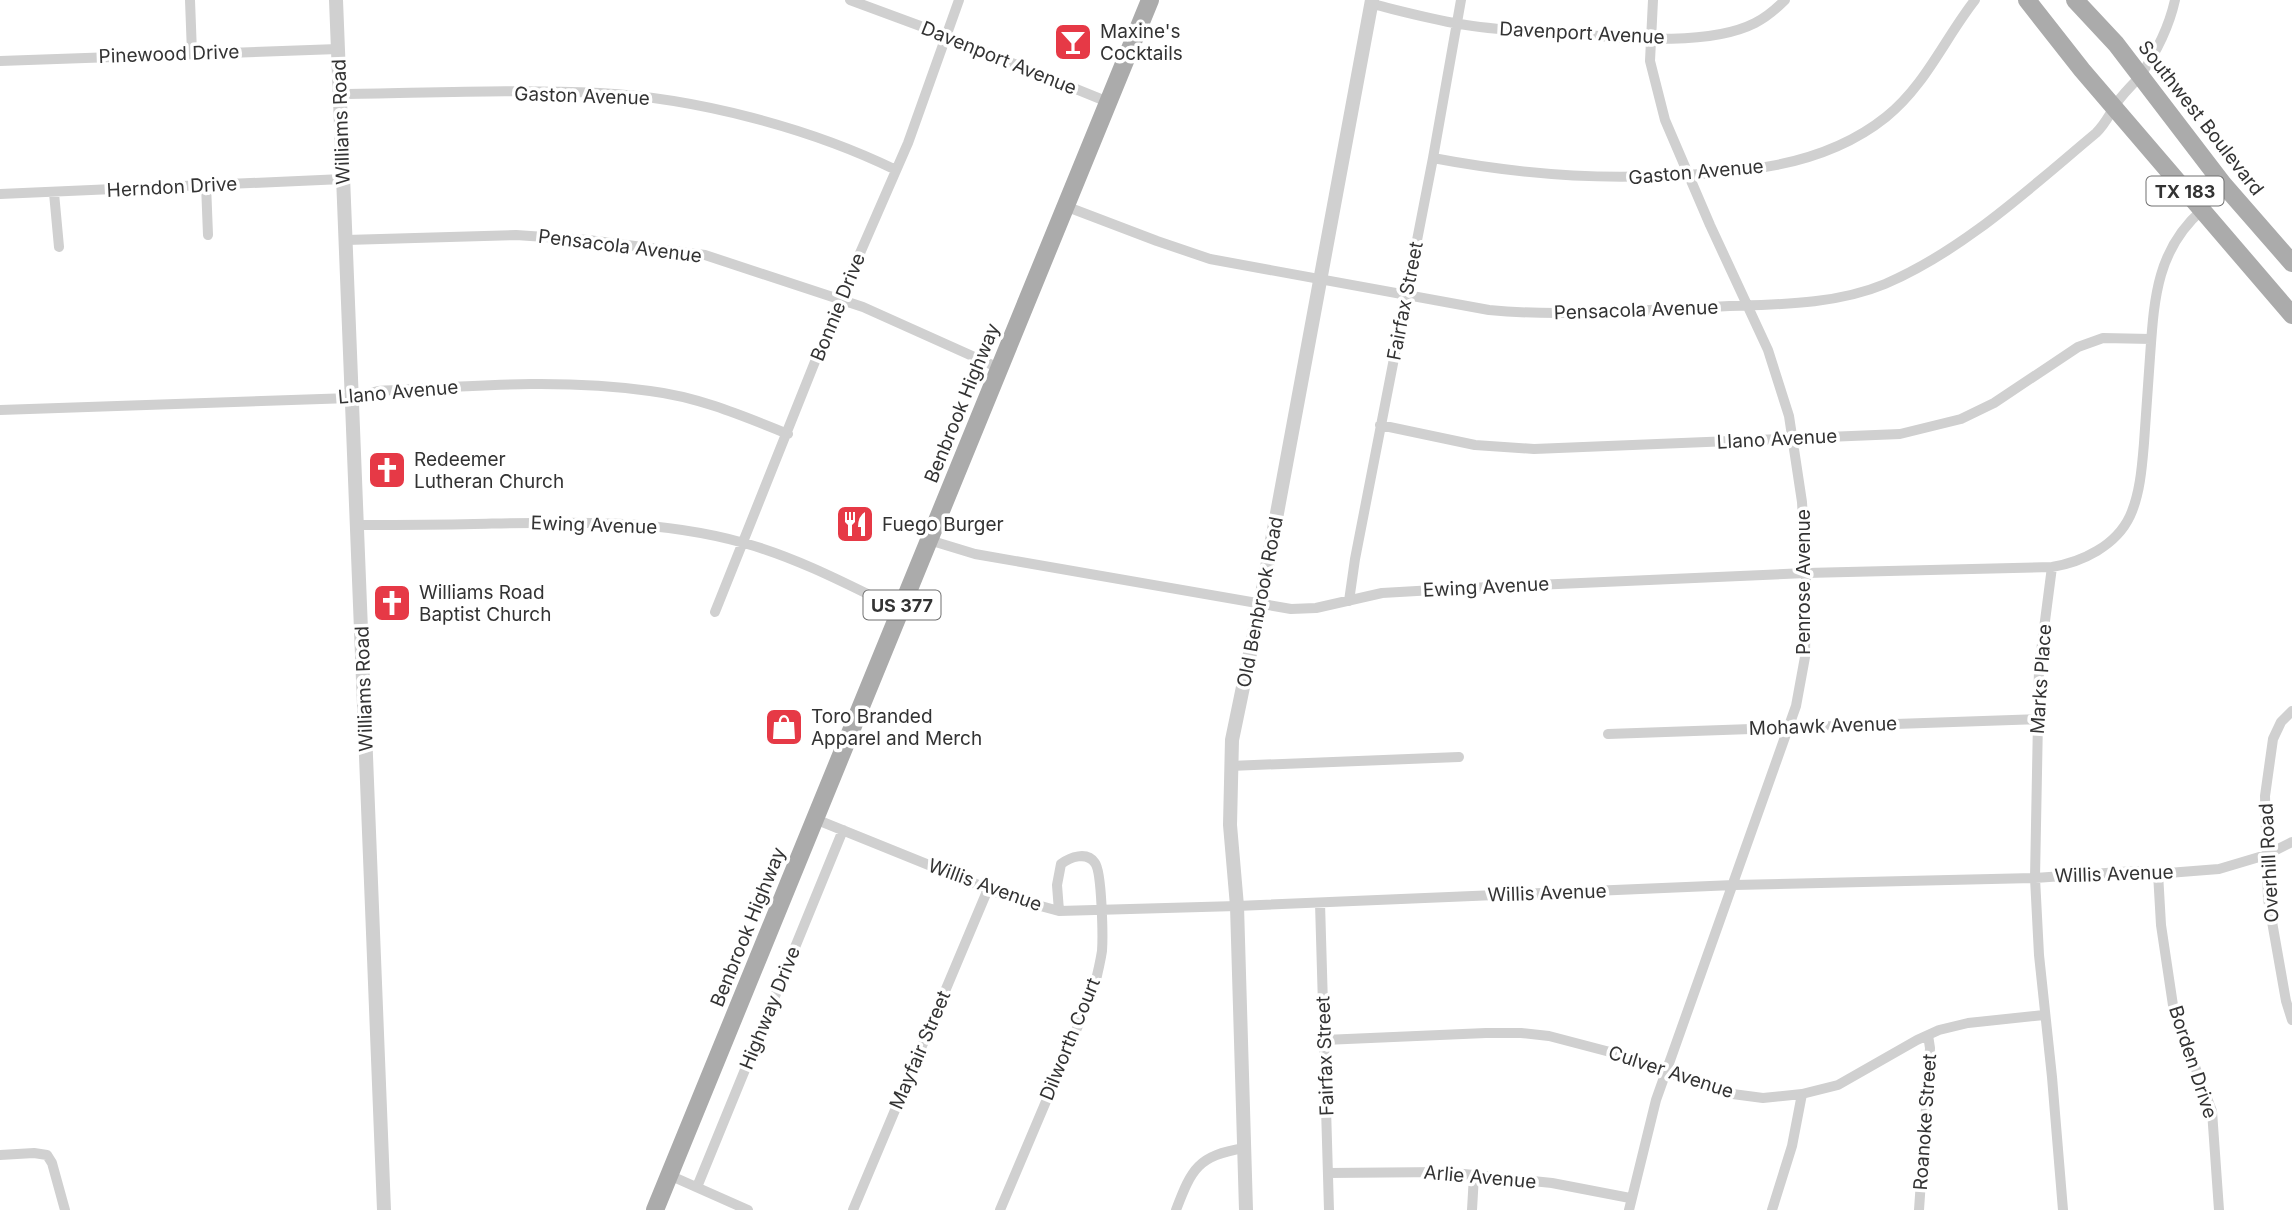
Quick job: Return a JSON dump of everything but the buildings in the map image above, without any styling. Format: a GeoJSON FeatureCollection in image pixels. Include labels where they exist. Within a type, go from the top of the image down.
{"type":"FeatureCollection","features":[{"type":"Feature","properties":{"kind":"main road","name":"Benbrook Highway"},"geometry":{"type":"LineString","coordinates":[[655,1210],[1150,0]]}},
{"type":"Feature","properties":{"kind":"main road","name":"TX 183"},"geometry":{"type":"LineString","coordinates":[[2027,0],[2114,107],[2292,315]]}},
{"type":"Feature","properties":{"kind":"main road","name":"Southwest Boulevard"},"geometry":{"type":"LineString","coordinates":[[2075,0],[2116,44],[2223,184],[2292,263]]}},
{"type":"Feature","properties":{"kind":"street"},"geometry":{"type":"LineString","coordinates":[[190,0],[192,53]]}},
{"type":"Feature","properties":{"kind":"street","name":"Williams Road"},"geometry":{"type":"LineString","coordinates":[[336,0],[384,1210]]}},
{"type":"Feature","properties":{"kind":"street","name":"Davenport Avenue"},"geometry":{"type":"LineString","coordinates":[[850,0],[1108,102]]}},
{"type":"Feature","properties":{"kind":"street","name":"Bonnie Drive"},"geometry":{"type":"LineString","coordinates":[[715,612],[840,299],[908,143],[959,0]]}},
{"type":"Feature","properties":{"kind":"street","name":"Fairfax Street"},"geometry":{"type":"LineString","coordinates":[[1349,601],[1461,0]]}},
{"type":"Feature","properties":{"kind":"street","name":"Penrose Avenue"},"geometry":{"type":"LineString","coordinates":[[1630,1204],[1665,1073],[1789,727],[1796,706],[1805,657],[1806,573],[1802,502],[1793,439],[1777,374],[1662,110],[1650,61],[1653,0]]}},
{"type":"Feature","properties":{"kind":"street","name":"Davenport Avenue"},"geometry":{"type":"LineString","coordinates":[[1372,2],[1457,24],[1494,30],[1693,37],[1735,30],[1755,23],[1773,12],[1785,0]]}},
{"type":"Feature","properties":{"kind":"street","name":"Gaston Avenue"},"geometry":{"type":"LineString","coordinates":[[1433,158],[1537,174],[1627,178],[1713,175],[1788,163],[1843,144],[1887,117],[1913,90],[1975,0]]}},
{"type":"Feature","properties":{"kind":"street"},"geometry":{"type":"LineString","coordinates":[[2140,76],[2166,30],[2175,0]]}},
{"type":"Feature","properties":{"kind":"street","name":"Old Benbrook Road"},"geometry":{"type":"LineString","coordinates":[[1246,1210],[1237,906],[1230,825],[1230,765],[1372,2]]}},
{"type":"Feature","properties":{"kind":"street","name":"Pinewood Drive"},"geometry":{"type":"LineString","coordinates":[[0,61],[338,48]]}},
{"type":"Feature","properties":{"kind":"street","name":"Pensacola Avenue"},"geometry":{"type":"LineString","coordinates":[[1065,205],[1197,255],[1406,295],[1523,313],[1798,303],[1841,297],[1881,286],[1952,249],[2095,133],[2109,119],[2114,107],[2140,76]]}},
{"type":"Feature","properties":{"kind":"street","name":"Gaston Avenue"},"geometry":{"type":"LineString","coordinates":[[340,94],[601,93],[656,99],[759,121],[809,135],[860,152],[896,170]]}},
{"type":"Feature","properties":{"kind":"street","name":"Herndon Drive"},"geometry":{"type":"LineString","coordinates":[[0,194],[343,179]]}},
{"type":"Feature","properties":{"kind":"street"},"geometry":{"type":"LineString","coordinates":[[206,184],[208,236]]}},
{"type":"Feature","properties":{"kind":"street"},"geometry":{"type":"LineString","coordinates":[[54,193],[59,247]]}},
{"type":"Feature","properties":{"kind":"street"},"geometry":{"type":"LineString","coordinates":[[2052,567],[2072,564],[2089,556],[2121,531],[2130,516],[2142,464],[2152,312],[2158,281],[2173,244],[2202,210]]}},
{"type":"Feature","properties":{"kind":"street","name":"Pensacola Avenue"},"geometry":{"type":"LineString","coordinates":[[346,240],[516,235],[634,245],[705,255],[840,299],[999,368]]}},
{"type":"Feature","properties":{"kind":"street","name":"Llano Avenue"},"geometry":{"type":"LineString","coordinates":[[1380,425],[1454,442],[1534,449],[1900,433],[1961,419],[1994,403],[2078,347],[2103,338],[2151,339]]}},
{"type":"Feature","properties":{"kind":"street","name":"Llano Avenue"},"geometry":{"type":"LineString","coordinates":[[0,410],[351,398],[378,391],[553,383],[652,391],[717,406],[788,434]]}},
{"type":"Feature","properties":{"kind":"street","name":"Ewing Avenue"},"geometry":{"type":"LineString","coordinates":[[357,525],[637,523],[744,543],[814,568],[900,610]]}},
{"type":"Feature","properties":{"kind":"street","name":"Ewing Avenue"},"geometry":{"type":"LineString","coordinates":[[929,540],[975,554],[1291,609],[1316,608],[1382,593],[1469,587],[1806,573],[2052,567]]}},
{"type":"Feature","properties":{"kind":"street","name":"Marks Place"},"geometry":{"type":"LineString","coordinates":[[2052,567],[2039,667],[2035,878],[2044,1015],[2063,1210]]}},
{"type":"Feature","properties":{"kind":"street","name":"Overhill Road"},"geometry":{"type":"LineString","coordinates":[[2292,711],[2281,722],[2273,739],[2265,796],[2268,899],[2286,967],[2292,1020]]}},
{"type":"Feature","properties":{"kind":"street","name":"Mohawk Avenue"},"geometry":{"type":"LineString","coordinates":[[1608,734],[2038,719]]}},
{"type":"Feature","properties":{"kind":"street"},"geometry":{"type":"LineString","coordinates":[[1230,765],[1459,757]]}},
{"type":"Feature","properties":{"kind":"street","name":"Willis Avenue"},"geometry":{"type":"LineString","coordinates":[[814,819],[988,889],[1059,911],[1734,885],[2158,873],[2219,869],[2266,855],[2292,842]]}},
{"type":"Feature","properties":{"kind":"street","name":"Highway Drive"},"geometry":{"type":"LineString","coordinates":[[697,1187],[843,830]]}},
{"type":"Feature","properties":{"kind":"street","name":"Dilworth Court"},"geometry":{"type":"LineString","coordinates":[[1000,1210],[1094,988],[1102,948],[1101,910],[1096,864],[1083,856],[1067,859],[1061,864],[1057,885],[1059,911]]}},
{"type":"Feature","properties":{"kind":"street","name":"Borden Drive"},"geometry":{"type":"LineString","coordinates":[[2158,873],[2161,925],[2174,1012],[2212,1111],[2219,1210]]}},
{"type":"Feature","properties":{"kind":"street","name":"Mayfair Street"},"geometry":{"type":"LineString","coordinates":[[853,1210],[988,889]]}},
{"type":"Feature","properties":{"kind":"street","name":"Fairfax Street"},"geometry":{"type":"LineString","coordinates":[[1320,903],[1329,1210]]}},
{"type":"Feature","properties":{"kind":"street","name":"Culver Avenue"},"geometry":{"type":"LineString","coordinates":[[1324,1040],[1521,1033],[1549,1036],[1610,1052],[1725,1093],[1763,1098],[1802,1094],[1838,1085],[1928,1035],[1968,1023],[2044,1015]]}},
{"type":"Feature","properties":{"kind":"street","name":"Roanoke Street"},"geometry":{"type":"LineString","coordinates":[[1919,1210],[1930,1048],[1928,1035]]}},
{"type":"Feature","properties":{"kind":"street"},"geometry":{"type":"LineString","coordinates":[[1772,1210],[1792,1146],[1802,1094]]}},
{"type":"Feature","properties":{"kind":"street"},"geometry":{"type":"LineString","coordinates":[[1176,1210],[1185,1186],[1198,1165],[1208,1158],[1244,1148]]}},
{"type":"Feature","properties":{"kind":"street"},"geometry":{"type":"LineString","coordinates":[[0,1154],[47,1155],[52,1163],[65,1210]]}},
{"type":"Feature","properties":{"kind":"street","name":"Arlie Avenue"},"geometry":{"type":"LineString","coordinates":[[1328,1173],[1417,1171],[1552,1183],[1630,1204]]}},
{"type":"Feature","properties":{"kind":"street"},"geometry":{"type":"LineString","coordinates":[[669,1175],[748,1210]]}},
{"type":"Feature","properties":{"kind":"street"},"geometry":{"type":"LineString","coordinates":[[1472,1210],[1474,1175]]}},
{"type":"Feature","properties":{"kind":"place","name":"Maxine's Cocktails"},"geometry":{"type":"Point","coordinates":[1073,42]}},
{"type":"Feature","properties":{"kind":"place","name":"Redeemer Lutheran Church"},"geometry":{"type":"Point","coordinates":[387,470]}},
{"type":"Feature","properties":{"kind":"place","name":"Fuego Burger"},"geometry":{"type":"Point","coordinates":[855,524]}},
{"type":"Feature","properties":{"kind":"place","name":"Williams Road Baptist Church"},"geometry":{"type":"Point","coordinates":[392,603]}},
{"type":"Feature","properties":{"kind":"place","name":"Toro Branded Apparel and Merch"},"geometry":{"type":"Point","coordinates":[784,727]}}]}
